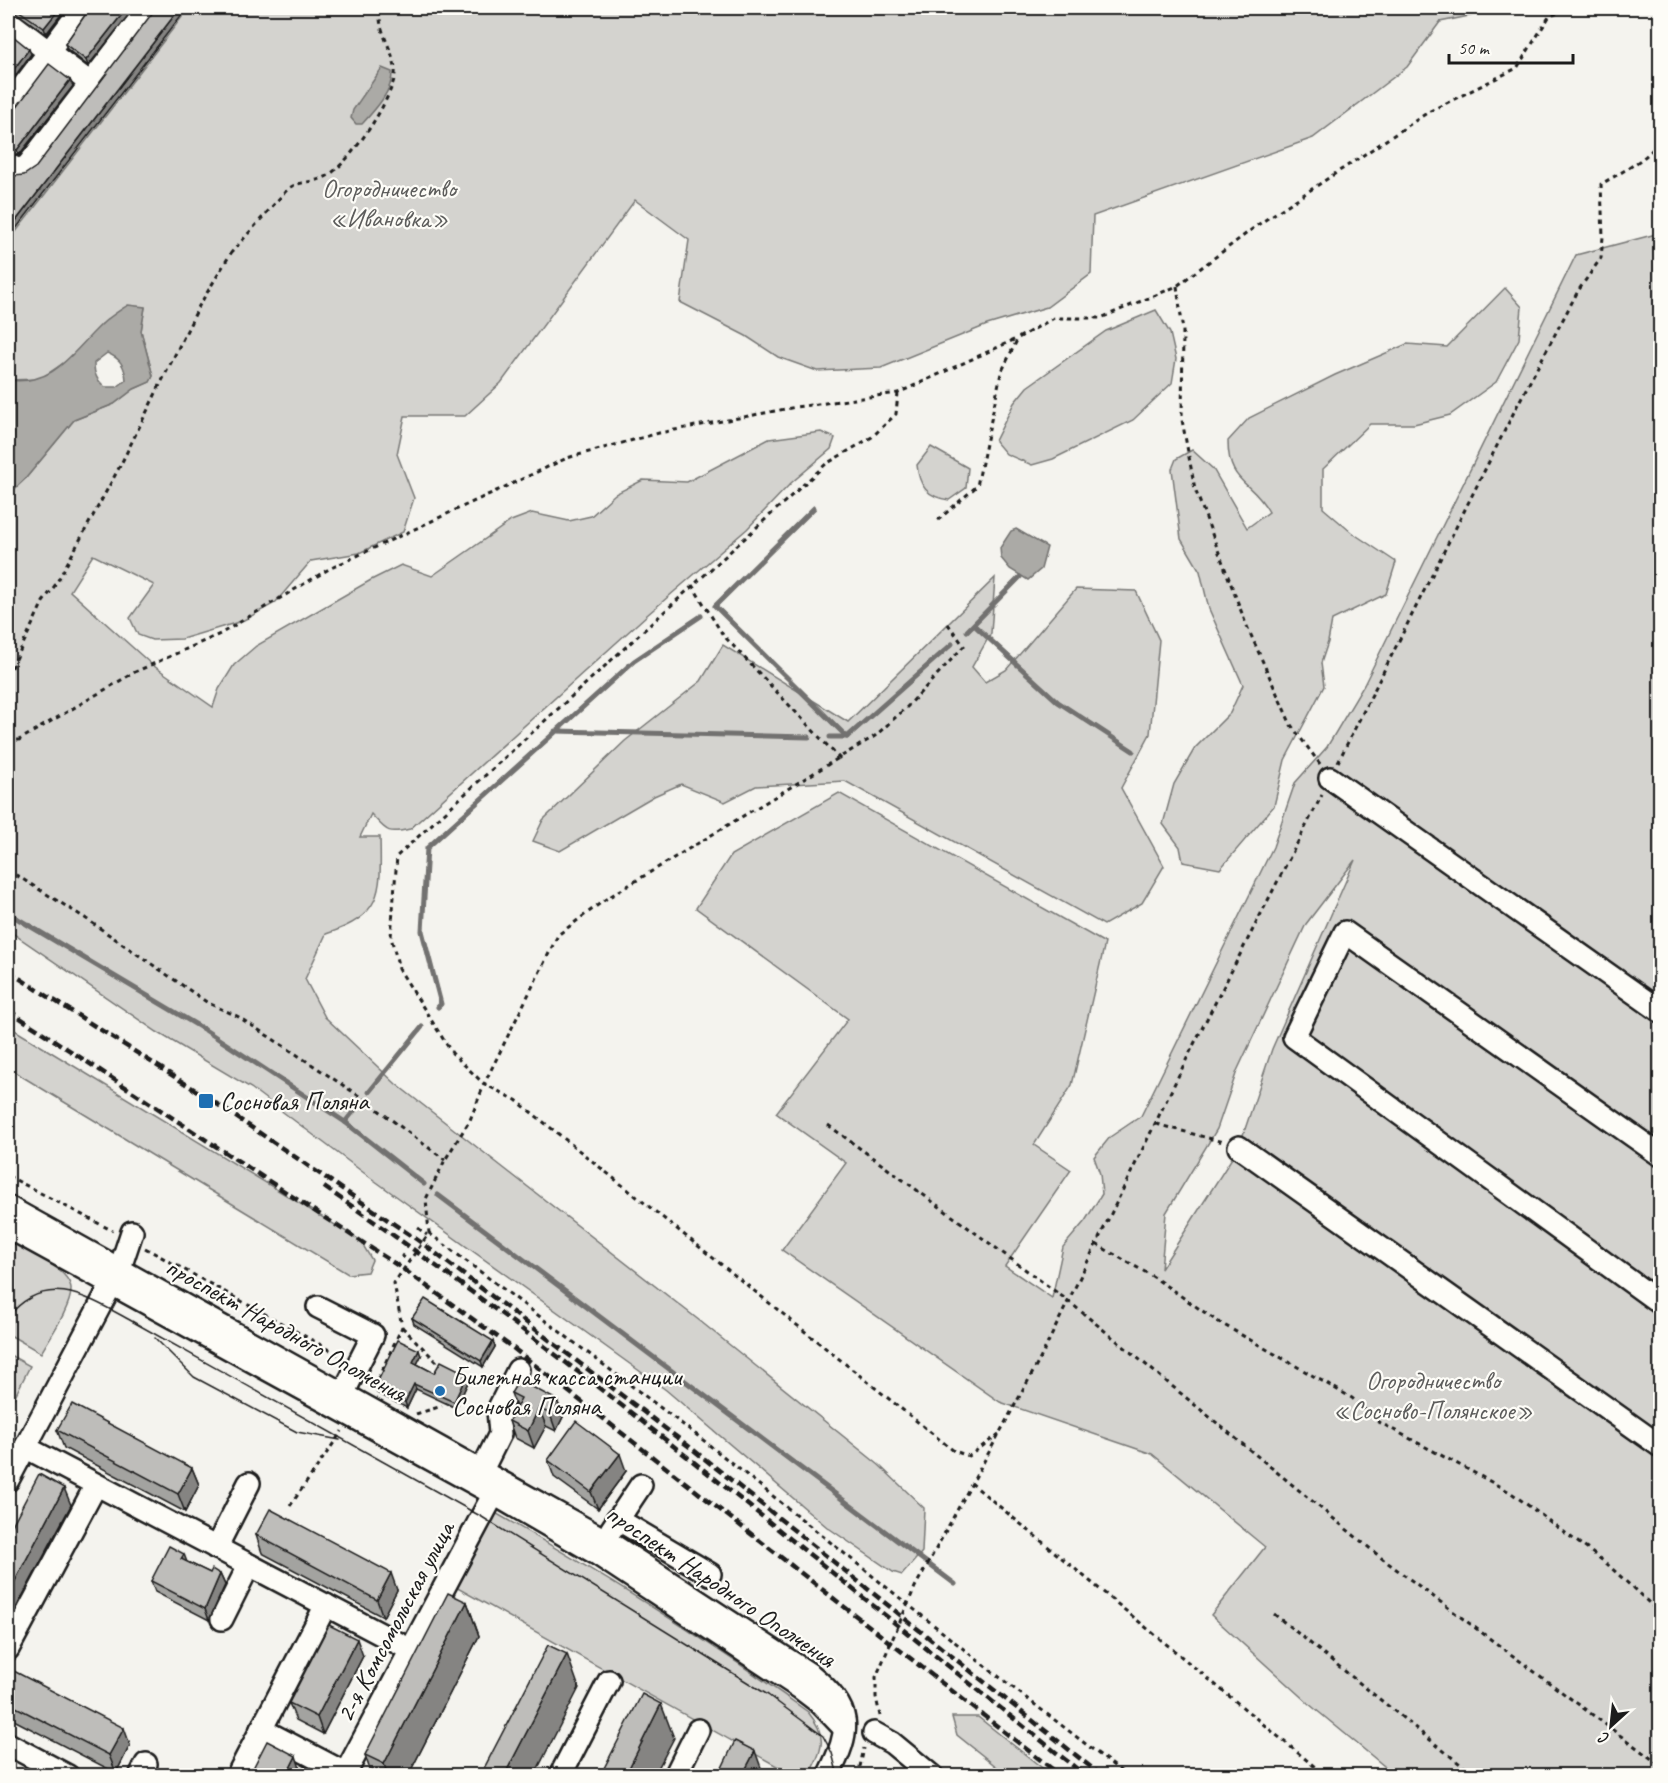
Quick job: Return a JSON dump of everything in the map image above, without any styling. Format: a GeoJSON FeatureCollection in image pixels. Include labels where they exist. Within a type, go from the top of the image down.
{"type":"FeatureCollection","features":[{"type":"Feature","properties":{"kind":"street"},"geometry":{"type":"LineString","coordinates":[[18,8],[8,21],[90,83]]}},
{"type":"Feature","properties":{"kind":"street"},"geometry":{"type":"LineString","coordinates":[[8,106],[82,8]]}},
{"type":"Feature","properties":{"kind":"street"},"geometry":{"type":"LineString","coordinates":[[8,165],[20,170],[28,165],[148,8]]}},
{"type":"Feature","properties":{"kind":"street"},"geometry":{"type":"LineString","coordinates":[[1330,777],[1660,1011]]}},
{"type":"Feature","properties":{"kind":"street"},"geometry":{"type":"LineString","coordinates":[[1660,1155],[1345,932],[1294,1036],[1660,1303]]}},
{"type":"Feature","properties":{"kind":"street"},"geometry":{"type":"LineString","coordinates":[[1239,1147],[1660,1446]]}},
{"type":"Feature","properties":{"kind":"street","name":"проспект Народного Ополчения"},"geometry":{"type":"LineString","coordinates":[[8,1207],[116,1276],[601,1547],[821,1704],[844,1731]]}},
{"type":"Feature","properties":{"kind":"street","name":"проспект Народного Ополчения"},"geometry":{"type":"LineString","coordinates":[[8,1227],[116,1276],[344,1392],[482,1470],[497,1487]]}},
{"type":"Feature","properties":{"kind":"street"},"geometry":{"type":"LineString","coordinates":[[9,1475],[116,1276],[130,1236]]}},
{"type":"Feature","properties":{"kind":"street"},"geometry":{"type":"LineString","coordinates":[[318,1307],[373,1335],[344,1392]]}},
{"type":"Feature","properties":{"kind":"street"},"geometry":{"type":"LineString","coordinates":[[482,1470],[500,1434],[498,1410],[518,1370]]}},
{"type":"Feature","properties":{"kind":"street"},"geometry":{"type":"LineString","coordinates":[[25,1448],[411,1650]]}},
{"type":"Feature","properties":{"kind":"street"},"geometry":{"type":"LineString","coordinates":[[216,1548],[249,1483]]}},
{"type":"Feature","properties":{"kind":"street"},"geometry":{"type":"LineString","coordinates":[[8,1646],[96,1485]]}},
{"type":"Feature","properties":{"kind":"street"},"geometry":{"type":"LineString","coordinates":[[601,1547],[641,1485]]}},
{"type":"Feature","properties":{"kind":"street","name":"2-я Комсомольская улица"},"geometry":{"type":"LineString","coordinates":[[345,1774],[497,1487]]}},
{"type":"Feature","properties":{"kind":"street"},"geometry":{"type":"LineString","coordinates":[[617,1519],[710,1574]]}},
{"type":"Feature","properties":{"kind":"street"},"geometry":{"type":"LineString","coordinates":[[222,1619],[249,1565]]}},
{"type":"Feature","properties":{"kind":"street"},"geometry":{"type":"LineString","coordinates":[[237,1776],[326,1605]]}},
{"type":"Feature","properties":{"kind":"street"},"geometry":{"type":"LineString","coordinates":[[560,1776],[609,1682]]}},
{"type":"Feature","properties":{"kind":"street"},"geometry":{"type":"LineString","coordinates":[[261,1729],[345,1774]]}},
{"type":"Feature","properties":{"kind":"street"},"geometry":{"type":"LineString","coordinates":[[675,1776],[698,1730]]}},
{"type":"Feature","properties":{"kind":"street"},"geometry":{"type":"LineString","coordinates":[[828,1776],[844,1731],[874,1730],[932,1776]]}},
{"type":"Feature","properties":{"kind":"street"},"geometry":{"type":"LineString","coordinates":[[8,1744],[60,1774]]}},
{"type":"Feature","properties":{"kind":"path"},"geometry":{"type":"LineString","coordinates":[[8,676],[43,602],[120,466],[175,351],[222,266],[293,184],[324,178],[370,130],[379,115],[392,86],[395,72],[393,57],[381,29],[380,8]]}},
{"type":"Feature","properties":{"kind":"path"},"geometry":{"type":"LineString","coordinates":[[8,740],[19,740],[135,672],[220,634],[329,569],[567,458],[659,433],[796,407],[898,393],[1018,338],[1054,318],[1101,318],[1177,286],[1259,224],[1430,111],[1517,68],[1549,17],[1568,8]]}},
{"type":"Feature","properties":{"kind":"path"},"geometry":{"type":"LineString","coordinates":[[858,1776],[874,1730],[876,1677],[925,1568],[1000,1433],[1518,404],[1578,291],[1601,258],[1603,237],[1600,184],[1628,168],[1655,148],[1660,141]]}},
{"type":"Feature","properties":{"kind":"path"},"geometry":{"type":"LineString","coordinates":[[1177,286],[1183,331],[1182,420],[1195,489],[1246,624],[1291,725],[1330,777]]}},
{"type":"Feature","properties":{"kind":"path"},"geometry":{"type":"LineString","coordinates":[[938,520],[977,486],[1001,373],[1018,338]]}},
{"type":"Feature","properties":{"kind":"path"},"geometry":{"type":"LineString","coordinates":[[898,393],[896,414],[872,437],[826,464],[397,856],[391,937],[399,969],[452,1053],[484,1084],[516,1100],[954,1451],[969,1456],[1000,1433]]}},
{"type":"Feature","properties":{"kind":"path"},"geometry":{"type":"LineString","coordinates":[[692,585],[723,635],[840,759]]}},
{"type":"Feature","properties":{"kind":"path"},"geometry":{"type":"LineString","coordinates":[[446,1370],[402,1326],[394,1283],[428,1234],[426,1199],[445,1160],[470,1120],[484,1084],[558,935],[606,899],[875,736],[907,707],[964,646],[948,624]]}},
{"type":"Feature","properties":{"kind":"path"},"geometry":{"type":"LineString","coordinates":[[8,870],[85,918],[208,1003],[237,1016],[286,1048],[374,1107],[445,1160]]}},
{"type":"Feature","properties":{"kind":"path"},"geometry":{"type":"LineString","coordinates":[[1156,1124],[1202,1134],[1239,1147]]}},
{"type":"Feature","properties":{"kind":"path"},"geometry":{"type":"LineString","coordinates":[[828,1125],[1067,1300],[1384,1560],[1660,1765]]}},
{"type":"Feature","properties":{"kind":"path"},"geometry":{"type":"LineString","coordinates":[[8,1176],[130,1236],[379,1376]]}},
{"type":"Feature","properties":{"kind":"path"},"geometry":{"type":"LineString","coordinates":[[418,1228],[698,1436],[1127,1776]]}},
{"type":"Feature","properties":{"kind":"path"},"geometry":{"type":"LineString","coordinates":[[1096,1244],[1152,1276],[1217,1321],[1310,1373],[1324,1385],[1352,1398],[1377,1421],[1510,1492],[1598,1557],[1660,1613]]}},
{"type":"Feature","properties":{"kind":"path"},"geometry":{"type":"LineString","coordinates":[[401,1256],[409,1261]]}},
{"type":"Feature","properties":{"kind":"path"},"geometry":{"type":"LineString","coordinates":[[372,1408],[376,1400],[372,1392],[402,1326]]}},
{"type":"Feature","properties":{"kind":"path"},"geometry":{"type":"LineString","coordinates":[[290,1506],[343,1429]]}},
{"type":"Feature","properties":{"kind":"path"},"geometry":{"type":"LineString","coordinates":[[971,1482],[1326,1776]]}},
{"type":"Feature","properties":{"kind":"path"},"geometry":{"type":"LineString","coordinates":[[1274,1614],[1475,1776]]}},
{"type":"Feature","properties":{"kind":"green space","name":"Огородничество «Ивановка»"},"geometry":{"type":"Polygon","coordinates":[[[189,8],[1508,8],[1440,22],[1407,67],[1313,138],[1093,216],[1091,274],[1047,307],[987,325],[881,368],[817,371],[778,357],[746,336],[680,302],[689,240],[635,200],[501,383],[465,416],[405,416],[397,454],[414,498],[403,532],[359,553],[311,561],[275,603],[242,621],[182,639],[152,640],[138,635],[130,618],[154,585],[93,555],[70,591],[151,664],[213,707],[219,689],[234,665],[256,646],[401,565],[432,576],[511,521],[532,513],[569,521],[591,516],[615,494],[643,480],[687,482],[769,439],[821,432],[835,438],[831,449],[791,483],[747,529],[647,615],[410,829],[387,830],[371,814],[360,837],[380,837],[379,886],[375,899],[369,909],[359,918],[345,927],[326,934],[305,979],[325,1017],[396,1084],[700,1321],[879,1465],[924,1508],[922,1552],[902,1575],[893,1572],[827,1527],[666,1390],[364,1173],[251,1088],[157,1032],[8,930],[8,495],[26,478],[74,420],[114,404],[134,389],[150,382],[153,376],[141,331],[145,308],[102,324],[75,355],[40,379],[8,380],[8,242],[189,8]]]}},
{"type":"Feature","properties":{"kind":"green space","name":"Огородничество «Сосново-Полянское»"},"geometry":{"type":"Polygon","coordinates":[[[1660,233],[1660,1775],[1395,1775],[1309,1704],[1211,1615],[1265,1547],[1152,1454],[1000,1402],[782,1250],[846,1163],[776,1113],[848,1019],[696,908],[731,855],[839,793],[1105,943],[1072,1085],[1034,1145],[1071,1170],[1005,1266],[1052,1298],[1063,1247],[1085,1221],[1102,1194],[1100,1174],[1094,1157],[1110,1137],[1141,1116],[1273,847],[1295,783],[1327,747],[1364,685],[1576,255],[1660,233]],[[1355,860],[1306,924],[1237,1071],[1217,1129],[1166,1213],[1161,1269],[1239,1147],[1272,1049],[1355,860]]]}},
{"type":"Feature","properties":{"kind":"green space"},"geometry":{"type":"Polygon","coordinates":[[[1505,288],[1522,307],[1519,339],[1496,382],[1450,415],[1414,424],[1370,424],[1323,469],[1323,508],[1351,532],[1396,562],[1386,594],[1332,620],[1321,663],[1324,686],[1285,760],[1274,806],[1220,869],[1183,862],[1180,847],[1163,824],[1174,784],[1195,748],[1230,713],[1243,685],[1209,609],[1200,571],[1181,539],[1172,469],[1176,459],[1192,450],[1213,469],[1247,528],[1269,512],[1236,474],[1229,455],[1228,441],[1249,418],[1335,375],[1407,344],[1447,347],[1505,288]]]}},
{"type":"Feature","properties":{"kind":"green space"},"geometry":{"type":"Polygon","coordinates":[[[1156,310],[1170,333],[1176,359],[1172,383],[1133,420],[1053,459],[1032,465],[1006,454],[995,441],[1014,403],[1027,387],[1106,331],[1156,310]]]}},
{"type":"Feature","properties":{"kind":"green space"},"geometry":{"type":"Polygon","coordinates":[[[931,447],[968,468],[966,488],[949,500],[935,496],[922,485],[917,465],[931,447]]]}},
{"type":"Feature","properties":{"kind":"green space"},"geometry":{"type":"Polygon","coordinates":[[[995,578],[991,633],[972,667],[985,682],[1006,670],[1076,589],[1136,591],[1159,640],[1150,734],[1121,788],[1164,866],[1142,903],[1104,925],[845,781],[756,786],[725,802],[681,784],[654,796],[560,851],[533,841],[543,820],[625,741],[701,681],[723,645],[848,722],[995,578]]]}},
{"type":"Feature","properties":{"kind":"green space"},"geometry":{"type":"Polygon","coordinates":[[[8,1026],[360,1240],[372,1260],[367,1272],[348,1274],[8,1068],[8,1026]]]}},
{"type":"Feature","properties":{"kind":"green space"},"geometry":{"type":"Polygon","coordinates":[[[8,1240],[46,1260],[56,1267],[69,1282],[71,1290],[68,1305],[41,1353],[8,1334],[8,1240]]]}},
{"type":"Feature","properties":{"kind":"green space"},"geometry":{"type":"Polygon","coordinates":[[[8,1354],[30,1366],[8,1410],[8,1354]]]}},
{"type":"Feature","properties":{"kind":"green space"},"geometry":{"type":"Polygon","coordinates":[[[492,1511],[653,1607],[808,1712],[815,1721],[821,1736],[820,1751],[809,1775],[793,1775],[452,1585],[492,1511]]]}},
{"type":"Feature","properties":{"kind":"green space"},"geometry":{"type":"Polygon","coordinates":[[[952,1717],[978,1717],[1051,1775],[1007,1775],[957,1735],[952,1717]]]}},
{"type":"Feature","properties":{"kind":"shaded area"},"geometry":{"type":"Polygon","coordinates":[[[382,68],[392,72],[386,93],[362,124],[356,124],[351,118],[353,110],[382,68]]]}},
{"type":"Feature","properties":{"kind":"shaded area"},"geometry":{"type":"Polygon","coordinates":[[[128,305],[145,307],[141,331],[153,376],[150,382],[134,389],[114,404],[74,420],[26,478],[8,495],[8,380],[24,381],[50,373],[71,356],[104,322],[128,305]],[[107,353],[94,363],[96,377],[105,387],[117,387],[126,380],[124,371],[121,363],[107,353]]]}},
{"type":"Feature","properties":{"kind":"shaded area"},"geometry":{"type":"Polygon","coordinates":[[[1016,529],[1047,547],[1041,569],[1028,580],[1010,569],[1001,558],[1000,548],[1011,531],[1016,529]]]}},
{"type":"Feature","properties":{"kind":"building"},"geometry":{"type":"Polygon","coordinates":[[[15,8],[60,8],[44,28],[15,8]]]}},
{"type":"Feature","properties":{"kind":"building"},"geometry":{"type":"Polygon","coordinates":[[[90,8],[127,8],[86,60],[65,44],[90,8]]]}},
{"type":"Feature","properties":{"kind":"building"},"geometry":{"type":"Polygon","coordinates":[[[156,8],[180,8],[8,231],[8,173],[13,176],[24,175],[36,167],[156,8]]]}},
{"type":"Feature","properties":{"kind":"building"},"geometry":{"type":"Polygon","coordinates":[[[8,32],[29,49],[8,77],[8,32]]]}},
{"type":"Feature","properties":{"kind":"building"},"geometry":{"type":"Polygon","coordinates":[[[49,64],[70,80],[17,150],[8,148],[8,112],[16,108],[49,64]]]}},
{"type":"Feature","properties":{"kind":"building"},"geometry":{"type":"Polygon","coordinates":[[[425,1299],[493,1341],[481,1361],[412,1318],[425,1299]]]}},
{"type":"Feature","properties":{"kind":"building"},"geometry":{"type":"Polygon","coordinates":[[[398,1340],[419,1350],[413,1362],[434,1373],[441,1361],[467,1374],[454,1402],[414,1384],[405,1402],[375,1387],[398,1340]]]}},
{"type":"Feature","properties":{"kind":"building"},"geometry":{"type":"Polygon","coordinates":[[[519,1380],[557,1400],[550,1414],[539,1408],[528,1431],[509,1421],[521,1398],[511,1393],[519,1380]]]}},
{"type":"Feature","properties":{"kind":"building"},"geometry":{"type":"Polygon","coordinates":[[[72,1404],[192,1468],[178,1494],[57,1430],[72,1404]]]}},
{"type":"Feature","properties":{"kind":"building"},"geometry":{"type":"Polygon","coordinates":[[[576,1421],[620,1454],[591,1492],[548,1460],[576,1421]]]}},
{"type":"Feature","properties":{"kind":"building"},"geometry":{"type":"Polygon","coordinates":[[[39,1474],[64,1488],[8,1594],[8,1533],[39,1474]]]}},
{"type":"Feature","properties":{"kind":"building"},"geometry":{"type":"Polygon","coordinates":[[[270,1509],[391,1573],[377,1600],[256,1535],[270,1509]]]}},
{"type":"Feature","properties":{"kind":"building"},"geometry":{"type":"Polygon","coordinates":[[[169,1546],[184,1554],[181,1559],[210,1573],[212,1569],[220,1574],[205,1609],[151,1581],[169,1546]]]}},
{"type":"Feature","properties":{"kind":"building"},"geometry":{"type":"Polygon","coordinates":[[[448,1593],[467,1602],[384,1764],[365,1755],[448,1593]]]}},
{"type":"Feature","properties":{"kind":"building"},"geometry":{"type":"Polygon","coordinates":[[[329,1625],[357,1639],[317,1717],[289,1703],[329,1625]]]}},
{"type":"Feature","properties":{"kind":"building"},"geometry":{"type":"Polygon","coordinates":[[[548,1645],[567,1654],[504,1776],[480,1776],[548,1645]]]}},
{"type":"Feature","properties":{"kind":"building"},"geometry":{"type":"Polygon","coordinates":[[[8,1668],[124,1728],[109,1755],[8,1703],[8,1668]]]}},
{"type":"Feature","properties":{"kind":"building"},"geometry":{"type":"Polygon","coordinates":[[[642,1694],[661,1704],[625,1776],[600,1776],[642,1694]]]}},
{"type":"Feature","properties":{"kind":"building"},"geometry":{"type":"Polygon","coordinates":[[[267,1741],[296,1756],[286,1776],[249,1776],[267,1741]]]}},
{"type":"Feature","properties":{"kind":"building"},"geometry":{"type":"Polygon","coordinates":[[[735,1741],[755,1751],[742,1776],[718,1776],[735,1741]]]}},
{"type":"Feature","properties":{"kind":"waterway"},"geometry":{"type":"LineString","coordinates":[[814,508],[715,606],[847,737]]}},
{"type":"Feature","properties":{"kind":"waterway"},"geometry":{"type":"LineString","coordinates":[[967,631],[1020,577]]}},
{"type":"Feature","properties":{"kind":"waterway"},"geometry":{"type":"LineString","coordinates":[[438,1007],[441,1004],[422,931],[427,848],[634,661],[701,616]]}},
{"type":"Feature","properties":{"kind":"waterway"},"geometry":{"type":"LineString","coordinates":[[974,625],[1058,702],[1133,751]]}},
{"type":"Feature","properties":{"kind":"waterway"},"geometry":{"type":"LineString","coordinates":[[830,737],[847,737],[952,644]]}},
{"type":"Feature","properties":{"kind":"waterway"},"geometry":{"type":"LineString","coordinates":[[555,731],[809,737]]}},
{"type":"Feature","properties":{"kind":"waterway"},"geometry":{"type":"LineString","coordinates":[[8,913],[205,1030],[345,1122],[424,1184]]}},
{"type":"Feature","properties":{"kind":"waterway"},"geometry":{"type":"LineString","coordinates":[[369,1092],[422,1027]]}},
{"type":"Feature","properties":{"kind":"waterway"},"geometry":{"type":"LineString","coordinates":[[345,1122],[358,1106]]}},
{"type":"Feature","properties":{"kind":"waterway"},"geometry":{"type":"LineString","coordinates":[[438,1195],[955,1584]]}},
{"type":"Feature","properties":{"kind":"tram line"},"geometry":{"type":"LineString","coordinates":[[8,1317],[22,1303],[36,1295],[51,1291],[81,1296],[128,1319],[482,1517],[768,1695],[823,1736],[832,1753],[838,1776]]}},
{"type":"Feature","properties":{"kind":"tram line"},"geometry":{"type":"LineString","coordinates":[[155,1338],[194,1377],[297,1432],[340,1440]]}},
{"type":"Feature","properties":{"kind":"railway"},"geometry":{"type":"LineString","coordinates":[[8,971],[208,1098],[422,1243],[691,1448],[1102,1776]]}},
{"type":"Feature","properties":{"kind":"railway"},"geometry":{"type":"LineString","coordinates":[[8,1010],[403,1269],[513,1348],[1061,1776]]}},
{"type":"Feature","properties":{"kind":"railway"},"geometry":{"type":"LineString","coordinates":[[324,1187],[422,1256],[615,1400],[1086,1776]]}},
{"type":"Feature","properties":{"kind":"place","name":"Сосновая Поляна"},"geometry":{"type":"Point","coordinates":[206,1101]}},
{"type":"Feature","properties":{"kind":"place","name":"Билетная касса станции Сосновая Поляна"},"geometry":{"type":"Point","coordinates":[440,1391]}}]}
